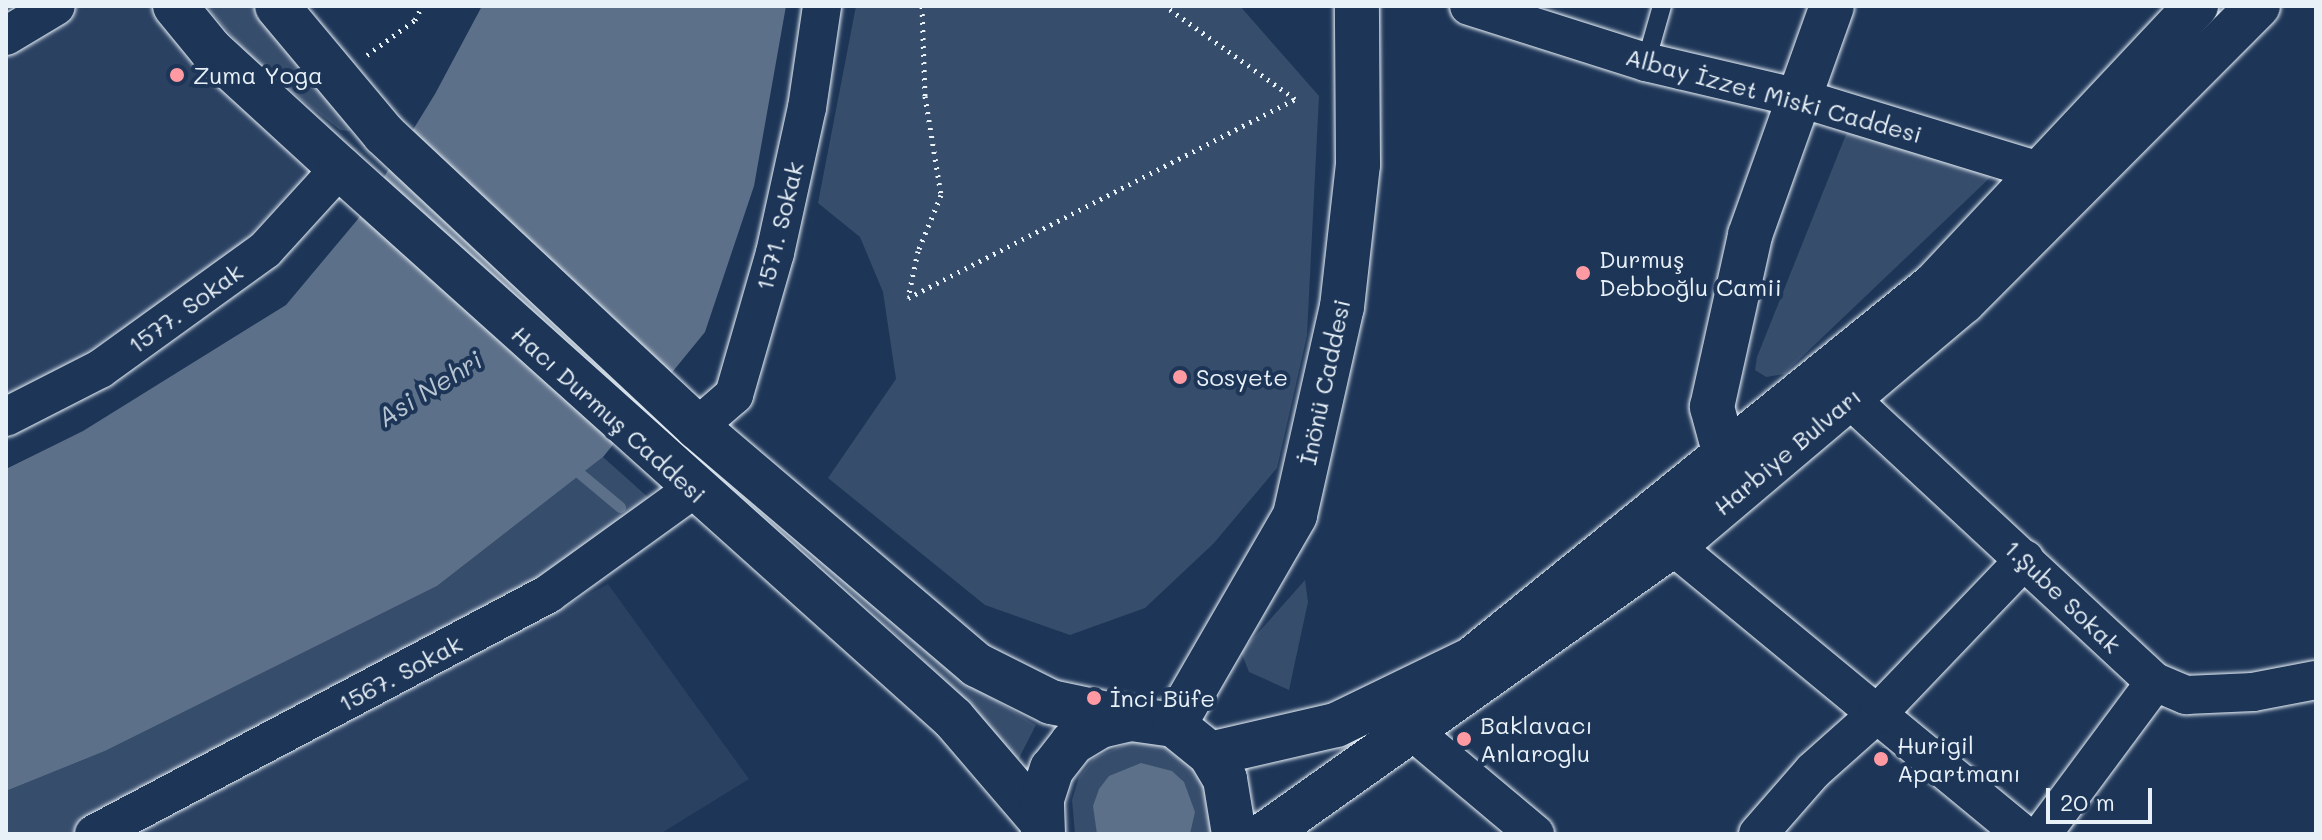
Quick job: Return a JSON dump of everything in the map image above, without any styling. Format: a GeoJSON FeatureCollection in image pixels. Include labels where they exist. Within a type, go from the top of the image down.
{"type":"FeatureCollection","features":[{"type":"Feature","properties":{"kind":"main road","name":"Hacı Durmuş Caddesi"},"geometry":{"type":"LineString","coordinates":[[175,6],[211,50],[683,481],[953,718],[1042,830]]}},
{"type":"Feature","properties":{"kind":"main road","name":"Hacı Durmuş Caddesi"},"geometry":{"type":"LineString","coordinates":[[277,6],[334,79],[384,134],[697,427],[977,665],[1051,702],[1131,719]]}},
{"type":"Feature","properties":{"kind":"main road","name":"İnönü Caddesi"},"geometry":{"type":"LineString","coordinates":[[1174,725],[1295,515],[1342,307],[1358,165],[1357,6]]}},
{"type":"Feature","properties":{"kind":"main road"},"geometry":{"type":"LineString","coordinates":[[1737,469],[1712,407],[1750,235],[1832,6]]}},
{"type":"Feature","properties":{"kind":"main road","name":"Harbiye Bulvarı"},"geometry":{"type":"LineString","coordinates":[[1210,754],[1336,725],[1472,659],[1737,469],[1849,398],[1963,302],[2196,6]]}},
{"type":"Feature","properties":{"kind":"main road","name":"Harbiye Bulvarı"},"geometry":{"type":"LineString","coordinates":[[1265,834],[1411,730],[1507,667],[1672,545],[1737,469],[1934,285],[2258,6]]}},
{"type":"Feature","properties":{"kind":"main road"},"geometry":{"type":"LineString","coordinates":[[1042,830],[1042,799],[1052,769],[1072,743],[1100,726],[1131,719],[1174,725],[1210,754],[1225,779],[1234,834]]}},
{"type":"Feature","properties":{"kind":"street"},"geometry":{"type":"LineString","coordinates":[[6,36],[56,6]]}},
{"type":"Feature","properties":{"kind":"street","name":"1571. Sokak"},"geometry":{"type":"LineString","coordinates":[[697,427],[734,395],[775,253],[807,108],[822,6]]}},
{"type":"Feature","properties":{"kind":"street","name":"Albay İzzet Miski Caddesi"},"geometry":{"type":"LineString","coordinates":[[1469,6],[1646,62],[1800,98],[2060,177]]}},
{"type":"Feature","properties":{"kind":"street","name":"1577. Sokak"},"geometry":{"type":"LineString","coordinates":[[6,417],[100,369],[265,250],[340,168]]}},
{"type":"Feature","properties":{"kind":"street","name":"1.Şube Sokak"},"geometry":{"type":"LineString","coordinates":[[1849,398],[2155,682],[2186,695],[2253,692],[2316,680]]}},
{"type":"Feature","properties":{"kind":"street","name":"1567. Sokak"},"geometry":{"type":"LineString","coordinates":[[94,834],[548,594],[683,481]]}},
{"type":"Feature","properties":{"kind":"street"},"geometry":{"type":"LineString","coordinates":[[1672,545],[2022,834]]}},
{"type":"Feature","properties":{"kind":"street"},"geometry":{"type":"LineString","coordinates":[[1758,834],[1813,771],[1877,714],[2025,559]]}},
{"type":"Feature","properties":{"kind":"street"},"geometry":{"type":"LineString","coordinates":[[2042,834],[2155,682]]}},
{"type":"Feature","properties":{"kind":"street"},"geometry":{"type":"LineString","coordinates":[[1411,730],[1535,834]]}},
{"type":"Feature","properties":{"kind":"lane"},"geometry":{"type":"LineString","coordinates":[[1646,62],[1662,6]]}},
{"type":"Feature","properties":{"kind":"path"},"geometry":{"type":"LineString","coordinates":[[334,79],[415,20],[422,6]]}},
{"type":"Feature","properties":{"kind":"path"},"geometry":{"type":"LineString","coordinates":[[922,6],[925,96],[941,195],[918,251],[908,298],[1295,99],[1165,6]]}},
{"type":"Feature","properties":{"kind":"shaded area"},"geometry":{"type":"Polygon","coordinates":[[[6,6],[173,6],[313,170],[213,273],[69,363],[6,395],[6,6]]]}},
{"type":"Feature","properties":{"kind":"shaded area"},"geometry":{"type":"Polygon","coordinates":[[[206,6],[253,6],[352,122],[349,131],[340,130],[254,62],[206,6]]]}},
{"type":"Feature","properties":{"kind":"shaded area"},"geometry":{"type":"Polygon","coordinates":[[[856,6],[1240,6],[1319,96],[1307,335],[1277,468],[1214,543],[1145,608],[1070,635],[985,605],[828,478],[896,379],[883,292],[860,237],[818,203],[856,6]]]}},
{"type":"Feature","properties":{"kind":"shaded area"},"geometry":{"type":"Polygon","coordinates":[[[1849,127],[1997,171],[1784,374],[1766,377],[1755,370],[1757,357],[1849,127]]]}},
{"type":"Feature","properties":{"kind":"shaded area"},"geometry":{"type":"Polygon","coordinates":[[[603,457],[669,516],[96,834],[6,834],[6,791],[105,751],[437,586],[603,457]]]}},
{"type":"Feature","properties":{"kind":"shaded area"},"geometry":{"type":"Polygon","coordinates":[[[705,457],[961,679],[1036,725],[1018,760],[958,692],[705,457]]]}},
{"type":"Feature","properties":{"kind":"shaded area"},"geometry":{"type":"Polygon","coordinates":[[[1305,580],[1308,602],[1289,690],[1249,672],[1241,652],[1305,580]]]}},
{"type":"Feature","properties":{"kind":"shaded area"},"geometry":{"type":"Polygon","coordinates":[[[608,584],[749,779],[660,834],[129,834],[608,584]]]}},
{"type":"Feature","properties":{"kind":"shaded area"},"geometry":{"type":"Polygon","coordinates":[[[1137,739],[1161,741],[1202,767],[1214,834],[1075,834],[1072,800],[1079,777],[1094,758],[1137,739]]]}},
{"type":"Feature","properties":{"kind":"water","name":"Asi Nehri"},"geometry":{"type":"Polygon","coordinates":[[[482,6],[786,6],[754,186],[705,332],[603,457],[437,586],[105,751],[6,791],[6,469],[83,431],[286,305],[358,219],[435,94],[482,6]]]}},
{"type":"Feature","properties":{"kind":"water"},"geometry":{"type":"Polygon","coordinates":[[[1141,763],[1172,771],[1184,782],[1195,812],[1190,834],[1097,834],[1093,806],[1099,789],[1109,776],[1141,763]]]}},
{"type":"Feature","properties":{"kind":"waterway"},"geometry":{"type":"LineString","coordinates":[[571,466],[620,507]]}},
{"type":"Feature","properties":{"kind":"place","name":"Zuma Yoga"},"geometry":{"type":"Point","coordinates":[177,75]}},
{"type":"Feature","properties":{"kind":"place","name":"Durmuş Debboğlu Camii"},"geometry":{"type":"Point","coordinates":[1583,273]}},
{"type":"Feature","properties":{"kind":"place","name":"Sosyete"},"geometry":{"type":"Point","coordinates":[1180,377]}},
{"type":"Feature","properties":{"kind":"place","name":"İnci Büfe"},"geometry":{"type":"Point","coordinates":[1094,698]}},
{"type":"Feature","properties":{"kind":"place","name":"Baklavacı Anlaroglu"},"geometry":{"type":"Point","coordinates":[1464,739]}},
{"type":"Feature","properties":{"kind":"place","name":"Hurigil Apartmanı"},"geometry":{"type":"Point","coordinates":[1881,759]}}]}
